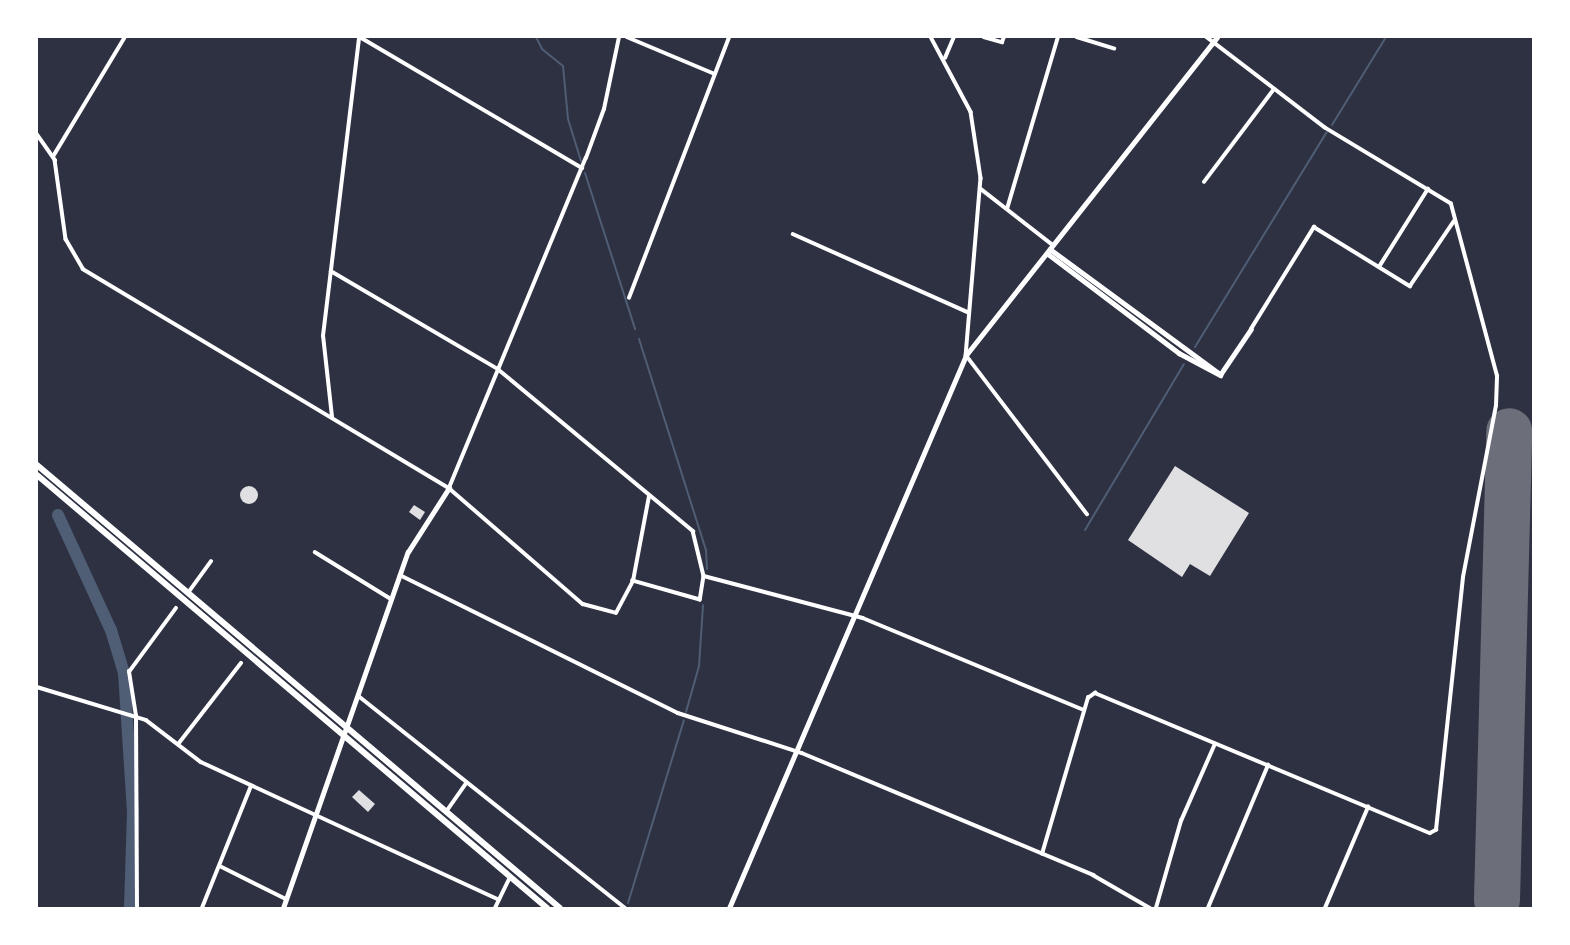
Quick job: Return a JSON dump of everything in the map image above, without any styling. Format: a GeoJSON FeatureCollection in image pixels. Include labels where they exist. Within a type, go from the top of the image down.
{"type":"FeatureCollection","features":[{"type":"Feature","properties":{"kind":"highway"},"geometry":{"type":"LineString","coordinates":[[37,465],[560,908]]}},
{"type":"Feature","properties":{"kind":"highway"},"geometry":{"type":"LineString","coordinates":[[37,475],[547,908]]}},
{"type":"Feature","properties":{"kind":"main road"},"geometry":{"type":"LineString","coordinates":[[729,908],[967,355],[1215,39]]}},
{"type":"Feature","properties":{"kind":"street"},"geometry":{"type":"LineString","coordinates":[[54,156],[125,37]]}},
{"type":"Feature","properties":{"kind":"street"},"geometry":{"type":"LineString","coordinates":[[332,418],[323,345],[360,37],[582,168]]}},
{"type":"Feature","properties":{"kind":"street"},"geometry":{"type":"LineString","coordinates":[[283,908],[360,697],[400,575],[416,538],[449,488],[582,168],[604,109],[619,37]]}},
{"type":"Feature","properties":{"kind":"street"},"geometry":{"type":"LineString","coordinates":[[627,37],[715,74]]}},
{"type":"Feature","properties":{"kind":"street"},"geometry":{"type":"LineString","coordinates":[[629,299],[729,37]]}},
{"type":"Feature","properties":{"kind":"street"},"geometry":{"type":"LineString","coordinates":[[931,37],[974,119],[981,189],[967,312],[967,355],[1087,514]]}},
{"type":"Feature","properties":{"kind":"street"},"geometry":{"type":"LineString","coordinates":[[944,58],[954,37]]}},
{"type":"Feature","properties":{"kind":"street"},"geometry":{"type":"LineString","coordinates":[[985,37],[1002,43],[1004,37]]}},
{"type":"Feature","properties":{"kind":"street"},"geometry":{"type":"LineString","coordinates":[[1007,209],[1058,37]]}},
{"type":"Feature","properties":{"kind":"street"},"geometry":{"type":"LineString","coordinates":[[1077,37],[1114,48]]}},
{"type":"Feature","properties":{"kind":"street"},"geometry":{"type":"LineString","coordinates":[[1042,854],[1088,698],[1096,693],[1430,833],[1436,830],[1463,577],[1496,406],[1497,376],[1451,204],[1325,128],[1215,39],[1206,37]]}},
{"type":"Feature","properties":{"kind":"street"},"geometry":{"type":"LineString","coordinates":[[1204,182],[1274,89]]}},
{"type":"Feature","properties":{"kind":"street"},"geometry":{"type":"LineString","coordinates":[[37,134],[54,156],[66,239],[79,266],[449,488],[583,604],[617,613],[633,581],[649,496]]}},
{"type":"Feature","properties":{"kind":"street"},"geometry":{"type":"LineString","coordinates":[[981,189],[1050,249],[1179,353],[1220,375],[1314,227],[1410,286],[1454,221]]}},
{"type":"Feature","properties":{"kind":"street"},"geometry":{"type":"LineString","coordinates":[[1379,267],[1428,189]]}},
{"type":"Feature","properties":{"kind":"street"},"geometry":{"type":"LineString","coordinates":[[793,234],[967,312]]}},
{"type":"Feature","properties":{"kind":"street"},"geometry":{"type":"LineString","coordinates":[[331,271],[498,369],[694,531],[704,576],[700,600],[633,581]]}},
{"type":"Feature","properties":{"kind":"street"},"geometry":{"type":"LineString","coordinates":[[315,552],[393,601]]}},
{"type":"Feature","properties":{"kind":"street"},"geometry":{"type":"LineString","coordinates":[[188,593],[211,561]]}},
{"type":"Feature","properties":{"kind":"street"},"geometry":{"type":"LineString","coordinates":[[400,575],[678,713],[798,751],[1093,875],[1150,908]]}},
{"type":"Feature","properties":{"kind":"street"},"geometry":{"type":"LineString","coordinates":[[704,576],[855,616],[1084,710]]}},
{"type":"Feature","properties":{"kind":"street"},"geometry":{"type":"LineString","coordinates":[[137,908],[135,715],[131,668],[176,608]]}},
{"type":"Feature","properties":{"kind":"street"},"geometry":{"type":"LineString","coordinates":[[179,743],[241,663]]}},
{"type":"Feature","properties":{"kind":"street"},"geometry":{"type":"LineString","coordinates":[[37,687],[135,715],[179,743],[201,762],[499,900]]}},
{"type":"Feature","properties":{"kind":"street"},"geometry":{"type":"LineString","coordinates":[[360,697],[625,908]]}},
{"type":"Feature","properties":{"kind":"street"},"geometry":{"type":"LineString","coordinates":[[1156,908],[1181,821],[1215,744]]}},
{"type":"Feature","properties":{"kind":"street"},"geometry":{"type":"LineString","coordinates":[[1209,908],[1268,765]]}},
{"type":"Feature","properties":{"kind":"street"},"geometry":{"type":"LineString","coordinates":[[446,812],[466,783]]}},
{"type":"Feature","properties":{"kind":"street"},"geometry":{"type":"LineString","coordinates":[[202,908],[251,786]]}},
{"type":"Feature","properties":{"kind":"street"},"geometry":{"type":"LineString","coordinates":[[1325,908],[1368,807]]}},
{"type":"Feature","properties":{"kind":"street"},"geometry":{"type":"LineString","coordinates":[[220,866],[286,900]]}},
{"type":"Feature","properties":{"kind":"street"},"geometry":{"type":"LineString","coordinates":[[495,908],[510,877]]}},
{"type":"Feature","properties":{"kind":"building"},"geometry":{"type":"Polygon","coordinates":[[[1175,466],[1249,513],[1210,576],[1190,564],[1182,577],[1128,540],[1175,466]]]}},
{"type":"Feature","properties":{"kind":"building"},"geometry":{"type":"Polygon","coordinates":[[[245,486],[253,486],[258,495],[256,502],[245,504],[240,499],[240,491],[245,486]]]}},
{"type":"Feature","properties":{"kind":"building"},"geometry":{"type":"Polygon","coordinates":[[[414,505],[425,512],[420,520],[409,512],[414,505]]]}},
{"type":"Feature","properties":{"kind":"building"},"geometry":{"type":"Polygon","coordinates":[[[359,790],[375,804],[368,812],[352,797],[359,790]]]}},
{"type":"Feature","properties":{"kind":"waterway"},"geometry":{"type":"LineString","coordinates":[[536,37],[542,49],[563,66],[568,119],[581,161]]}},
{"type":"Feature","properties":{"kind":"waterway"},"geometry":{"type":"LineString","coordinates":[[1332,125],[1386,37]]}},
{"type":"Feature","properties":{"kind":"waterway"},"geometry":{"type":"LineString","coordinates":[[1195,347],[1327,132]]}},
{"type":"Feature","properties":{"kind":"waterway"},"geometry":{"type":"LineString","coordinates":[[585,173],[635,329]]}},
{"type":"Feature","properties":{"kind":"waterway"},"geometry":{"type":"LineString","coordinates":[[639,339],[706,550],[707,569]]}},
{"type":"Feature","properties":{"kind":"waterway"},"geometry":{"type":"LineString","coordinates":[[1085,530],[1184,364]]}},
{"type":"Feature","properties":{"kind":"waterway"},"geometry":{"type":"LineString","coordinates":[[58,515],[111,630],[124,673],[133,812],[130,908]]}},
{"type":"Feature","properties":{"kind":"waterway"},"geometry":{"type":"LineString","coordinates":[[686,712],[699,666],[703,605]]}},
{"type":"Feature","properties":{"kind":"waterway"},"geometry":{"type":"LineString","coordinates":[[628,903],[684,720]]}},
{"type":"Feature","properties":{"kind":"runway"},"geometry":{"type":"LineString","coordinates":[[1497,900],[1509,431]]}}]}
